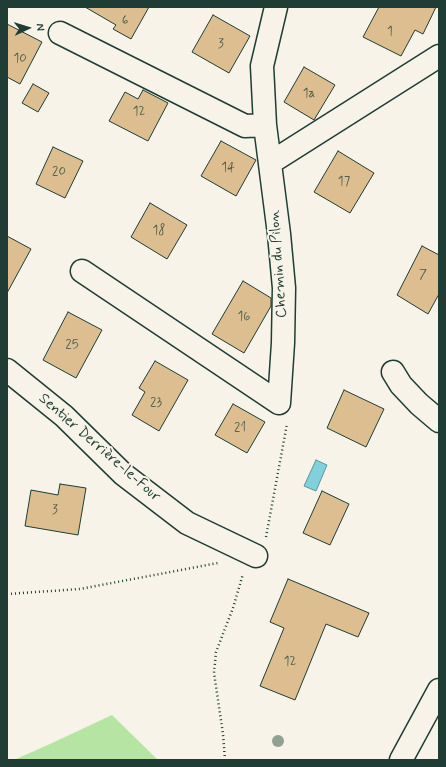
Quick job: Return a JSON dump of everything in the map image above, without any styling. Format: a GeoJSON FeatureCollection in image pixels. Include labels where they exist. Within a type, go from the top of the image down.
{"type":"FeatureCollection","features":[{"type":"Feature","properties":{"kind":"street","name":"Chemin du Pilon"},"geometry":{"type":"LineString","coordinates":[[276,7],[262,66],[265,125],[279,234],[284,288],[283,343],[279,403]]}},
{"type":"Feature","properties":{"kind":"street"},"geometry":{"type":"LineString","coordinates":[[60,33],[246,126],[265,125]]}},
{"type":"Feature","properties":{"kind":"street"},"geometry":{"type":"LineString","coordinates":[[270,163],[439,56]]}},
{"type":"Feature","properties":{"kind":"street"},"geometry":{"type":"LineString","coordinates":[[82,271],[279,403]]}},
{"type":"Feature","properties":{"kind":"street","name":"Sentier Derrière-le-Four"},"geometry":{"type":"LineString","coordinates":[[7,370],[64,416],[123,474],[187,523],[256,556]]}},
{"type":"Feature","properties":{"kind":"street"},"geometry":{"type":"LineString","coordinates":[[393,372],[401,385],[419,404],[439,421]]}},
{"type":"Feature","properties":{"kind":"street"},"geometry":{"type":"LineString","coordinates":[[401,760],[439,690]]}},
{"type":"Feature","properties":{"kind":"path"},"geometry":{"type":"LineString","coordinates":[[225,760],[223,734],[214,673],[216,652],[233,608],[246,565],[264,547],[287,424],[279,403]]}},
{"type":"Feature","properties":{"kind":"path"},"geometry":{"type":"LineString","coordinates":[[7,594],[80,589],[256,556]]}},
{"type":"Feature","properties":{"kind":"green space"},"geometry":{"type":"Polygon","coordinates":[[[112,715],[158,760],[14,760],[50,744],[112,715]]]}},
{"type":"Feature","properties":{"kind":"water"},"geometry":{"type":"Polygon","coordinates":[[[316,460],[327,465],[316,491],[304,486],[316,460]]]}},
{"type":"Feature","properties":{"kind":"building"},"geometry":{"type":"Polygon","coordinates":[[[85,7],[149,7],[131,39],[113,29],[116,25],[85,7]]]}},
{"type":"Feature","properties":{"kind":"building"},"geometry":{"type":"Polygon","coordinates":[[[379,7],[436,7],[423,34],[415,30],[401,56],[363,37],[379,7]]]}},
{"type":"Feature","properties":{"kind":"building"},"geometry":{"type":"Polygon","coordinates":[[[213,15],[250,36],[229,73],[192,52],[213,15]]]}},
{"type":"Feature","properties":{"kind":"building"},"geometry":{"type":"Polygon","coordinates":[[[7,24],[42,42],[20,84],[7,77],[7,24]]]}},
{"type":"Feature","properties":{"kind":"building"},"geometry":{"type":"Polygon","coordinates":[[[304,67],[335,85],[314,120],[284,102],[304,67]]]}},
{"type":"Feature","properties":{"kind":"building"},"geometry":{"type":"Polygon","coordinates":[[[33,84],[49,93],[38,112],[22,103],[33,84]]]}},
{"type":"Feature","properties":{"kind":"building"},"geometry":{"type":"Polygon","coordinates":[[[143,90],[168,103],[148,141],[109,121],[125,92],[138,99],[143,90]]]}},
{"type":"Feature","properties":{"kind":"building"},"geometry":{"type":"Polygon","coordinates":[[[221,141],[256,160],[236,196],[201,176],[221,141]]]}},
{"type":"Feature","properties":{"kind":"building"},"geometry":{"type":"Polygon","coordinates":[[[53,147],[83,161],[65,198],[36,184],[53,147]]]}},
{"type":"Feature","properties":{"kind":"building"},"geometry":{"type":"Polygon","coordinates":[[[338,151],[374,173],[350,213],[314,192],[338,151]]]}},
{"type":"Feature","properties":{"kind":"building"},"geometry":{"type":"Polygon","coordinates":[[[150,203],[187,225],[167,259],[131,237],[150,203]]]}},
{"type":"Feature","properties":{"kind":"building"},"geometry":{"type":"Polygon","coordinates":[[[7,236],[31,249],[7,293],[7,236]]]}},
{"type":"Feature","properties":{"kind":"building"},"geometry":{"type":"Polygon","coordinates":[[[422,246],[439,255],[439,294],[428,314],[397,295],[422,246]]]}},
{"type":"Feature","properties":{"kind":"building"},"geometry":{"type":"Polygon","coordinates":[[[243,281],[271,298],[271,306],[244,353],[212,334],[243,281]]]}},
{"type":"Feature","properties":{"kind":"building"},"geometry":{"type":"Polygon","coordinates":[[[68,312],[102,330],[76,378],[43,360],[68,312]]]}},
{"type":"Feature","properties":{"kind":"building"},"geometry":{"type":"Polygon","coordinates":[[[155,361],[188,380],[159,431],[132,415],[145,392],[139,388],[155,361]]]}},
{"type":"Feature","properties":{"kind":"building"},"geometry":{"type":"Polygon","coordinates":[[[344,390],[384,409],[366,447],[327,428],[344,390]]]}},
{"type":"Feature","properties":{"kind":"building"},"geometry":{"type":"Polygon","coordinates":[[[233,404],[265,422],[247,453],[215,435],[233,404]]]}},
{"type":"Feature","properties":{"kind":"building"},"geometry":{"type":"Polygon","coordinates":[[[60,484],[86,488],[78,535],[25,526],[31,490],[58,495],[60,484]]]}},
{"type":"Feature","properties":{"kind":"building"},"geometry":{"type":"Polygon","coordinates":[[[322,491],[349,504],[330,545],[303,533],[322,491]]]}},
{"type":"Feature","properties":{"kind":"building"},"geometry":{"type":"Polygon","coordinates":[[[288,579],[369,613],[358,637],[326,624],[295,700],[260,686],[284,628],[270,622],[288,579]]]}}]}
